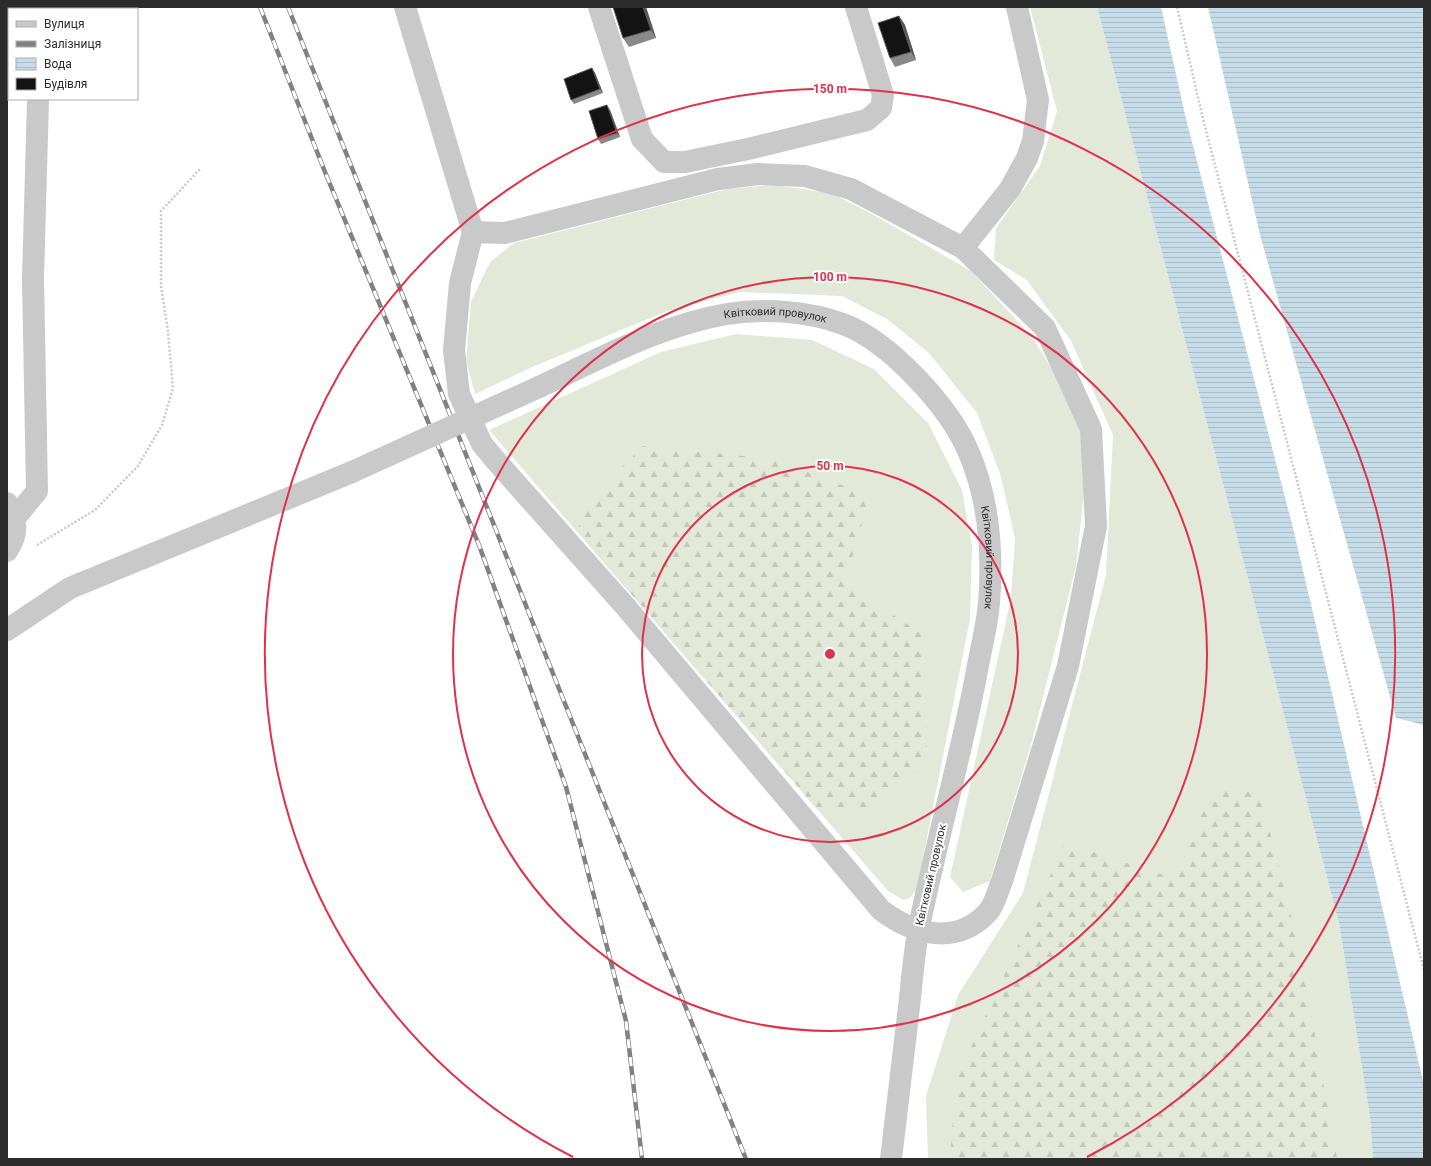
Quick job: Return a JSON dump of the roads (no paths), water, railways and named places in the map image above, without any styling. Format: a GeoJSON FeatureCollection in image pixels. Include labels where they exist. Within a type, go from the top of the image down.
{"type":"FeatureCollection","features":[{"type":"Feature","properties":{"kind":"street"},"geometry":{"type":"LineString","coordinates":[[405,7],[473,232],[460,283],[454,350],[459,394],[482,444],[625,606],[881,910],[897,922],[918,930],[941,934],[972,926],[989,910],[1002,881],[1068,666],[1096,526],[1091,429],[1045,328],[963,248],[851,189],[805,176],[758,174],[718,179],[505,233],[473,232]]}},
{"type":"Feature","properties":{"kind":"street"},"geometry":{"type":"LineString","coordinates":[[600,7],[642,139],[664,162],[685,162],[748,149],[867,120],[881,108],[883,95],[856,7]]}},
{"type":"Feature","properties":{"kind":"street"},"geometry":{"type":"LineString","coordinates":[[963,248],[1010,189],[1027,158],[1033,141],[1038,100],[1017,7]]}},
{"type":"Feature","properties":{"kind":"street"},"geometry":{"type":"LineString","coordinates":[[7,551],[14,540],[11,511],[37,490],[34,279],[38,100]]}},
{"type":"Feature","properties":{"kind":"street","name":"Квітковий провулок"},"geometry":{"type":"LineString","coordinates":[[7,630],[70,588],[352,472],[635,343],[681,326],[728,314],[767,311],[816,316],[844,324],[864,335],[909,370],[943,406],[969,451],[983,496],[991,539],[989,605],[971,703],[918,930],[891,1159]]}},
{"type":"Feature","properties":{"kind":"water"},"geometry":{"type":"Polygon","coordinates":[[[1097,7],[1161,7],[1186,119],[1293,528],[1424,1085],[1424,1159],[1373,1159],[1370,1117],[1339,923],[1097,7]]]}},
{"type":"Feature","properties":{"kind":"water"},"geometry":{"type":"Polygon","coordinates":[[[1208,7],[1424,7],[1424,725],[1396,718],[1260,235],[1208,7]]]}},
{"type":"Feature","properties":{"kind":"railway"},"geometry":{"type":"LineString","coordinates":[[260,7],[325,172],[479,545],[566,787],[626,1021],[642,1159]]}},
{"type":"Feature","properties":{"kind":"railway"},"geometry":{"type":"LineString","coordinates":[[288,7],[746,1159]]}}]}
